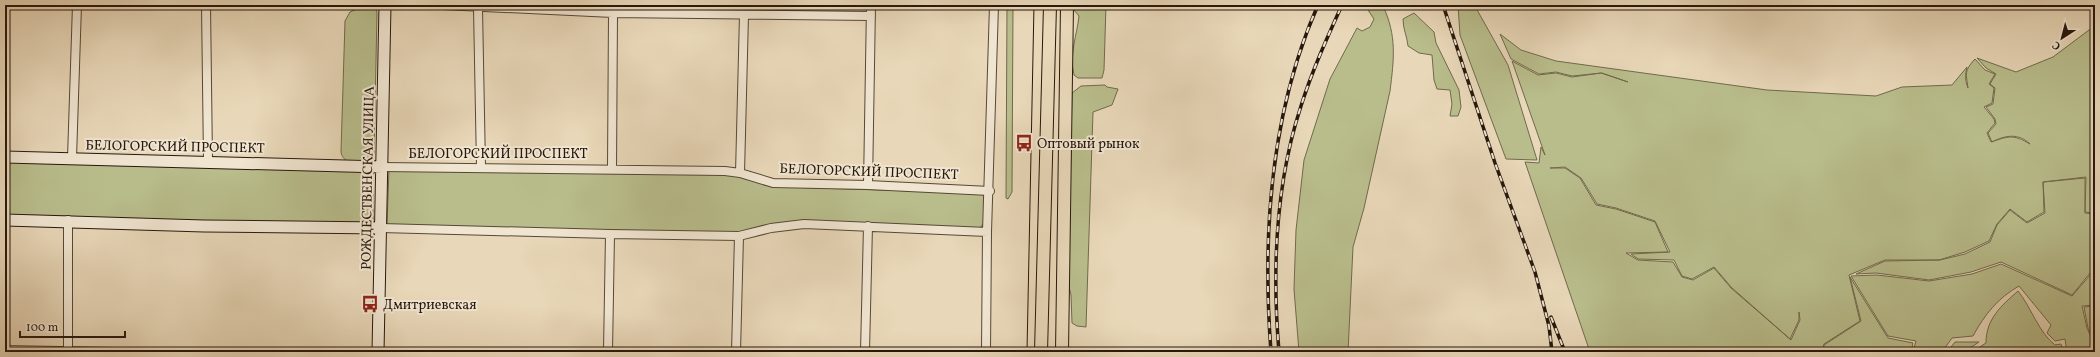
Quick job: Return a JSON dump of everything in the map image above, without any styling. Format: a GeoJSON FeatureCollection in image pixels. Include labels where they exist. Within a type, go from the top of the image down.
{"type":"FeatureCollection","features":[{"type":"Feature","properties":{"kind":"main road"},"geometry":{"type":"LineString","coordinates":[[1041,352],[1044,216],[1048,130],[1050,5]]}},
{"type":"Feature","properties":{"kind":"main road"},"geometry":{"type":"LineString","coordinates":[[1062,352],[1067,5]]}},
{"type":"Feature","properties":{"kind":"main road"},"geometry":{"type":"LineString","coordinates":[[1048,130],[1064,131]]}},
{"type":"Feature","properties":{"kind":"street"},"geometry":{"type":"LineString","coordinates":[[72,158],[76,5]]}},
{"type":"Feature","properties":{"kind":"street"},"geometry":{"type":"LineString","coordinates":[[206,5],[208,161]]}},
{"type":"Feature","properties":{"kind":"street","name":"РОЖДЕСТВЕНСКАЯ УЛИЦА"},"geometry":{"type":"LineString","coordinates":[[378,352],[385,5]]}},
{"type":"Feature","properties":{"kind":"street"},"geometry":{"type":"LineString","coordinates":[[442,5],[478,8],[613,13],[744,16],[871,16]]}},
{"type":"Feature","properties":{"kind":"street"},"geometry":{"type":"LineString","coordinates":[[868,185],[871,5]]}},
{"type":"Feature","properties":{"kind":"street"},"geometry":{"type":"LineString","coordinates":[[986,352],[987,232],[990,191],[994,5]]}},
{"type":"Feature","properties":{"kind":"street"},"geometry":{"type":"LineString","coordinates":[[478,8],[481,167]]}},
{"type":"Feature","properties":{"kind":"street"},"geometry":{"type":"LineString","coordinates":[[612,168],[613,13]]}},
{"type":"Feature","properties":{"kind":"street"},"geometry":{"type":"LineString","coordinates":[[740,173],[744,16]]}},
{"type":"Feature","properties":{"kind":"street","name":"БЕЛОГОРСКИЙ ПРОСПЕКТ"},"geometry":{"type":"LineString","coordinates":[[5,157],[208,161],[382,167],[612,168],[725,171],[740,173],[773,183],[868,185],[990,191]]}},
{"type":"Feature","properties":{"kind":"street"},"geometry":{"type":"LineString","coordinates":[[5,220],[68,220],[204,226],[381,228],[739,236],[771,228],[804,224],[987,232]]}},
{"type":"Feature","properties":{"kind":"street"},"geometry":{"type":"LineString","coordinates":[[68,220],[68,351]]}},
{"type":"Feature","properties":{"kind":"street"},"geometry":{"type":"LineString","coordinates":[[865,352],[868,226]]}},
{"type":"Feature","properties":{"kind":"street"},"geometry":{"type":"LineString","coordinates":[[608,352],[610,234]]}},
{"type":"Feature","properties":{"kind":"street"},"geometry":{"type":"LineString","coordinates":[[736,352],[739,236]]}},
{"type":"Feature","properties":{"kind":"street"},"geometry":{"type":"LineString","coordinates":[[5,350],[113,352]]}},
{"type":"Feature","properties":{"kind":"green space"},"geometry":{"type":"Polygon","coordinates":[[[1007,5],[1013,5],[1012,192],[1008,199],[1006,198],[1007,5]]]}},
{"type":"Feature","properties":{"kind":"green space"},"geometry":{"type":"Polygon","coordinates":[[[1074,5],[1106,5],[1104,70],[1102,78],[1078,78],[1074,75],[1072,60],[1079,16],[1074,10],[1074,5]]]}},
{"type":"Feature","properties":{"kind":"green space"},"geometry":{"type":"Polygon","coordinates":[[[1368,5],[1383,6],[1391,27],[1393,68],[1390,91],[1364,208],[1353,247],[1348,352],[1299,352],[1294,289],[1296,230],[1304,160],[1330,79],[1357,28],[1362,31],[1370,27],[1374,19],[1368,10],[1368,5]]]}},
{"type":"Feature","properties":{"kind":"green space"},"geometry":{"type":"Polygon","coordinates":[[[1458,5],[1471,5],[1476,8],[1508,65],[1537,160],[1506,159],[1460,35],[1458,5]]]}},
{"type":"Feature","properties":{"kind":"green space"},"geometry":{"type":"Polygon","coordinates":[[[361,7],[376,9],[377,13],[374,154],[368,161],[352,162],[345,159],[341,152],[345,21],[350,12],[361,7]]]}},
{"type":"Feature","properties":{"kind":"green space"},"geometry":{"type":"Polygon","coordinates":[[[1414,13],[1434,32],[1436,43],[1459,90],[1461,107],[1458,116],[1450,116],[1452,104],[1450,90],[1437,89],[1434,80],[1432,55],[1419,53],[1408,46],[1403,19],[1414,13]]]}},
{"type":"Feature","properties":{"kind":"green space"},"geometry":{"type":"Polygon","coordinates":[[[2095,21],[2095,213],[2085,212],[2086,177],[2043,182],[2044,212],[2027,222],[2010,209],[1997,224],[1989,241],[1965,252],[1939,260],[1885,260],[1849,275],[1860,321],[1824,344],[1822,352],[1590,352],[1525,162],[1539,163],[1541,147],[1545,155],[1512,61],[1538,75],[1556,73],[1572,77],[1598,73],[1572,76],[1556,72],[1539,74],[1511,59],[1500,34],[1521,50],[1556,61],[1767,90],[1876,96],[1902,87],[1952,85],[1967,67],[1966,83],[1968,88],[1967,69],[1975,59],[1985,70],[1995,74],[1989,84],[1994,88],[1992,103],[1984,107],[1994,119],[1995,123],[1987,133],[1992,142],[1988,133],[1996,124],[1995,119],[1986,107],[1993,104],[1995,88],[1990,84],[1996,74],[1986,68],[1977,58],[2016,72],[2053,57],[2093,27],[2095,21]],[[2012,136],[2007,137],[2015,137],[2030,144],[2026,140],[2012,136]],[[1565,167],[1550,168],[1565,168],[1580,178],[1596,205],[1616,209],[1655,222],[1668,252],[1626,253],[1638,260],[1673,262],[1682,277],[1693,280],[1714,268],[1731,288],[1791,340],[1800,320],[1799,312],[1799,320],[1790,339],[1732,288],[1714,267],[1692,279],[1682,276],[1674,260],[1638,259],[1631,254],[1670,252],[1655,221],[1616,208],[1597,204],[1581,178],[1565,167]]]}},
{"type":"Feature","properties":{"kind":"green space"},"geometry":{"type":"Polygon","coordinates":[[[1105,85],[1107,87],[1118,89],[1112,105],[1093,112],[1086,327],[1077,326],[1072,323],[1071,295],[1068,283],[1072,93],[1081,86],[1105,85]]]}},
{"type":"Feature","properties":{"kind":"green space"},"geometry":{"type":"Polygon","coordinates":[[[5,161],[373,169],[373,224],[5,217],[5,161]]]}},
{"type":"Feature","properties":{"kind":"green space"},"geometry":{"type":"Polygon","coordinates":[[[389,169],[729,173],[783,187],[977,193],[983,195],[986,200],[985,220],[981,227],[975,229],[797,222],[736,233],[387,225],[389,169]]]}},
{"type":"Feature","properties":{"kind":"green space"},"geometry":{"type":"Polygon","coordinates":[[[2085,178],[2085,213],[2095,214],[2095,272],[2090,273],[2072,295],[2001,262],[1971,272],[1929,280],[1876,273],[1856,274],[1885,261],[1940,260],[1965,254],[1990,242],[1997,225],[2010,210],[2027,223],[2045,213],[2043,182],[2085,178]]]}},
{"type":"Feature","properties":{"kind":"green space"},"geometry":{"type":"Polygon","coordinates":[[[2001,264],[2072,296],[2091,274],[2095,273],[2095,305],[2082,306],[2087,328],[2095,346],[2095,352],[2067,352],[2065,339],[2055,341],[2047,333],[2051,325],[2019,286],[1998,301],[1982,321],[1973,336],[1952,338],[1942,352],[1913,352],[1916,341],[1888,336],[1851,276],[1877,275],[1929,281],[1972,274],[2001,264]]]}},
{"type":"Feature","properties":{"kind":"green space"},"geometry":{"type":"Polygon","coordinates":[[[1850,277],[1888,338],[1913,343],[1911,352],[1823,352],[1824,345],[1861,321],[1850,277]]]}},
{"type":"Feature","properties":{"kind":"green space"},"geometry":{"type":"Polygon","coordinates":[[[2018,291],[2044,334],[2055,345],[2061,344],[2064,352],[1972,352],[1986,343],[1987,334],[1992,320],[2000,308],[2018,291]]]}},
{"type":"Feature","properties":{"kind":"green space"},"geometry":{"type":"Polygon","coordinates":[[[2095,306],[2095,344],[2088,328],[2084,307],[2095,306]]]}},
{"type":"Feature","properties":{"kind":"green space"},"geometry":{"type":"Polygon","coordinates":[[[1955,342],[1979,342],[1964,352],[1947,352],[1955,342]]]}},
{"type":"Feature","properties":{"kind":"tram line"},"geometry":{"type":"LineString","coordinates":[[1027,352],[1034,5]]}},
{"type":"Feature","properties":{"kind":"railway"},"geometry":{"type":"LineString","coordinates":[[1271,352],[1268,308],[1268,264],[1269,219],[1273,175],[1289,88],[1302,46],[1318,5]]}},
{"type":"Feature","properties":{"kind":"railway"},"geometry":{"type":"LineString","coordinates":[[1279,352],[1276,259],[1281,197],[1286,166],[1292,136],[1305,93],[1342,5]]}},
{"type":"Feature","properties":{"kind":"railway"},"geometry":{"type":"LineString","coordinates":[[1443,5],[1495,163],[1535,272],[1549,326],[1552,352]]}},
{"type":"Feature","properties":{"kind":"railway"},"geometry":{"type":"LineString","coordinates":[[1551,317],[1565,352]]}},
{"type":"Feature","properties":{"kind":"place","name":"Оптовый рынок"},"geometry":{"type":"Point","coordinates":[1024,143]}},
{"type":"Feature","properties":{"kind":"place","name":"Дмитриевская"},"geometry":{"type":"Point","coordinates":[370,304]}}]}
